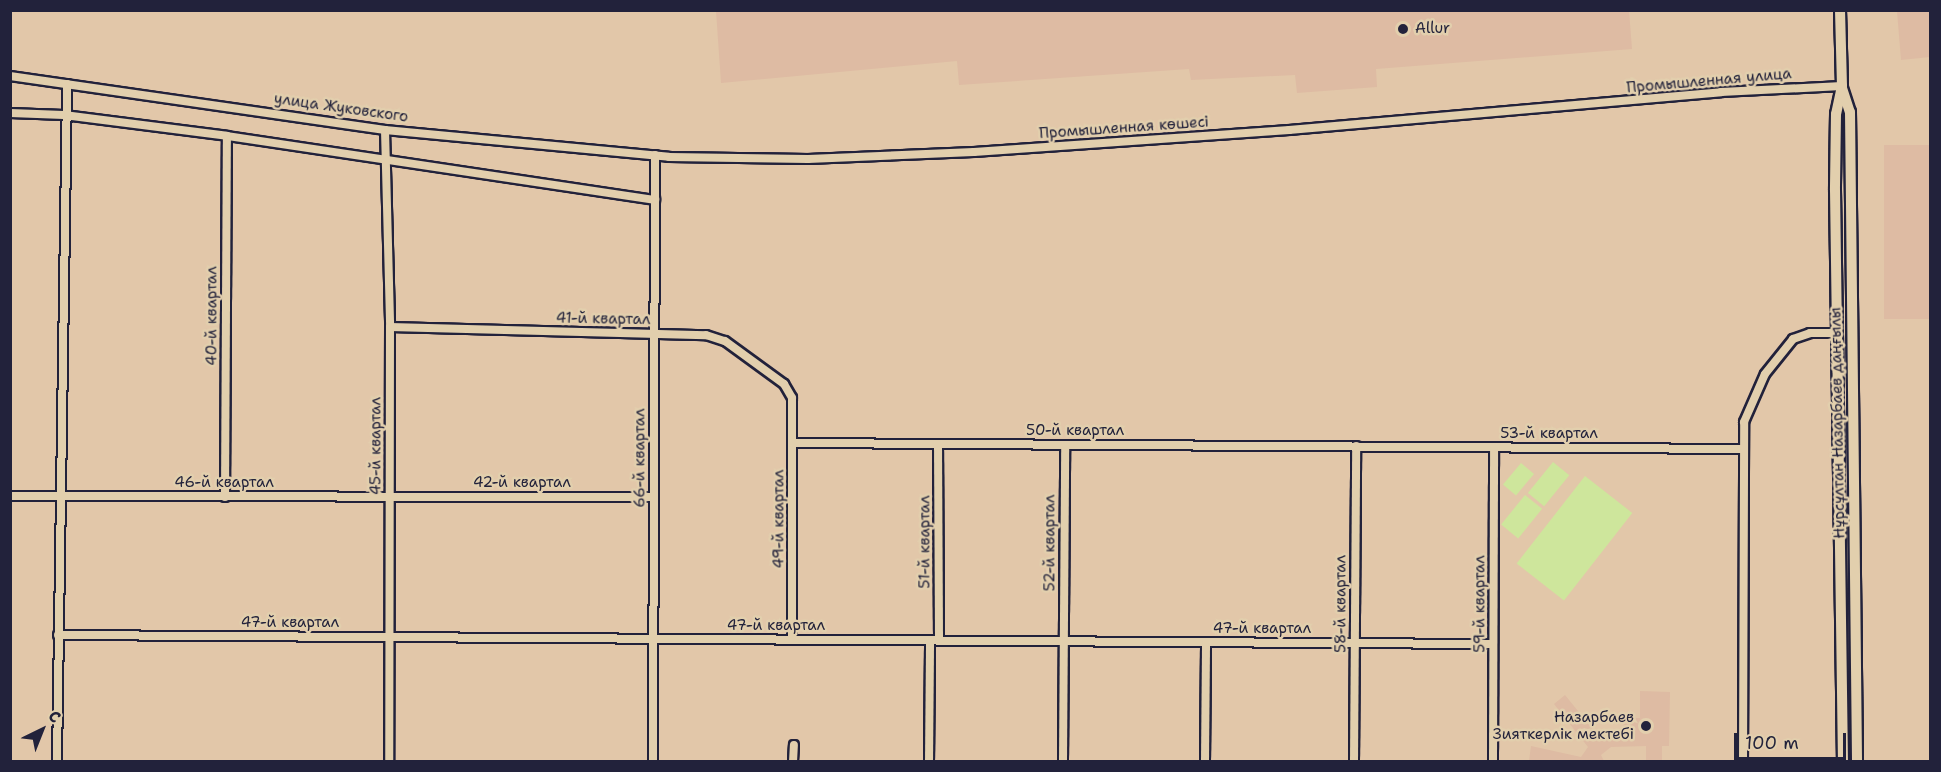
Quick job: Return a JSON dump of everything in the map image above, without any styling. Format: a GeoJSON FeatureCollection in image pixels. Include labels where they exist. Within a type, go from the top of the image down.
{"type":"FeatureCollection","features":[{"type":"Feature","properties":{"kind":"main road","name":"Нұрсұлтан Назарбаев даңғылы"},"geometry":{"type":"LineString","coordinates":[[1840,10],[1842,86],[1836,114],[1843,762]]}},
{"type":"Feature","properties":{"kind":"main road","name":"Нұрсұлтан Назарбаев даңғылы"},"geometry":{"type":"LineString","coordinates":[[1842,86],[1851,112],[1851,331],[1857,762]]}},
{"type":"Feature","properties":{"kind":"main road"},"geometry":{"type":"LineString","coordinates":[[1837,333],[1851,331]]}},
{"type":"Feature","properties":{"kind":"street","name":"улица Жуковского"},"geometry":{"type":"LineString","coordinates":[[10,76],[385,130],[669,157]]}},
{"type":"Feature","properties":{"kind":"street"},"geometry":{"type":"LineString","coordinates":[[57,762],[58,496],[64,115],[67,84]]}},
{"type":"Feature","properties":{"kind":"street","name":"Промышленная улица"},"geometry":{"type":"LineString","coordinates":[[1580,105],[1721,92],[1842,86]]}},
{"type":"Feature","properties":{"kind":"street","name":"Промышленная көшесі"},"geometry":{"type":"LineString","coordinates":[[669,157],[808,159],[974,152],[1580,105]]}},
{"type":"Feature","properties":{"kind":"street"},"geometry":{"type":"LineString","coordinates":[[10,113],[64,115],[227,136],[386,162],[655,200]]}},
{"type":"Feature","properties":{"kind":"street","name":"45-й квартал"},"geometry":{"type":"LineString","coordinates":[[385,130],[390,327],[389,762]]}},
{"type":"Feature","properties":{"kind":"street","name":"40-й квартал"},"geometry":{"type":"LineString","coordinates":[[225,496],[227,136]]}},
{"type":"Feature","properties":{"kind":"street","name":"66-й квартал"},"geometry":{"type":"LineString","coordinates":[[653,762],[655,155]]}},
{"type":"Feature","properties":{"kind":"street","name":"41-й квартал"},"geometry":{"type":"LineString","coordinates":[[390,327],[706,335],[725,341],[784,384],[792,398]]}},
{"type":"Feature","properties":{"kind":"street"},"geometry":{"type":"LineString","coordinates":[[1743,762],[1742,449],[1744,422],[1752,399],[1780,353],[1793,339],[1810,333],[1837,333]]}},
{"type":"Feature","properties":{"kind":"street","name":"49-й квартал"},"geometry":{"type":"LineString","coordinates":[[792,398],[792,640]]}},
{"type":"Feature","properties":{"kind":"street","name":"50-й квартал"},"geometry":{"type":"LineString","coordinates":[[793,443],[1356,446]]}},
{"type":"Feature","properties":{"kind":"street","name":"51-й квартал"},"geometry":{"type":"LineString","coordinates":[[929,762],[938,444]]}},
{"type":"Feature","properties":{"kind":"street","name":"52-й квартал"},"geometry":{"type":"LineString","coordinates":[[1063,762],[1065,445]]}},
{"type":"Feature","properties":{"kind":"street","name":"53-й квартал"},"geometry":{"type":"LineString","coordinates":[[1356,446],[1742,449]]}},
{"type":"Feature","properties":{"kind":"street","name":"58-й квартал"},"geometry":{"type":"LineString","coordinates":[[1353,762],[1356,446]]}},
{"type":"Feature","properties":{"kind":"street","name":"59-й квартал"},"geometry":{"type":"LineString","coordinates":[[1493,762],[1494,447]]}},
{"type":"Feature","properties":{"kind":"street","name":"46-й квартал"},"geometry":{"type":"LineString","coordinates":[[10,496],[390,497]]}},
{"type":"Feature","properties":{"kind":"street","name":"42-й квартал"},"geometry":{"type":"LineString","coordinates":[[390,497],[653,497]]}},
{"type":"Feature","properties":{"kind":"street","name":"47-й квартал"},"geometry":{"type":"LineString","coordinates":[[58,635],[1494,644]]}},
{"type":"Feature","properties":{"kind":"street"},"geometry":{"type":"LineString","coordinates":[[1205,762],[1206,642]]}},
{"type":"Feature","properties":{"kind":"street"},"geometry":{"type":"LineString","coordinates":[[793,762],[794,745]]}},
{"type":"Feature","properties":{"kind":"shaded area"},"geometry":{"type":"Polygon","coordinates":[[[1629,10],[1632,49],[1376,69],[1377,87],[1297,93],[1295,75],[1191,80],[1189,69],[959,85],[957,61],[721,83],[716,11],[1629,10]]]}},
{"type":"Feature","properties":{"kind":"shaded area"},"geometry":{"type":"Polygon","coordinates":[[[1897,11],[1930,11],[1930,57],[1901,60],[1897,11]]]}},
{"type":"Feature","properties":{"kind":"shaded area"},"geometry":{"type":"Polygon","coordinates":[[[1884,145],[1930,145],[1930,319],[1884,319],[1884,145]]]}},
{"type":"Feature","properties":{"kind":"shaded area","name":"Назарбаев Зияткерлік мектебі"},"geometry":{"type":"Polygon","coordinates":[[[1640,691],[1670,692],[1669,746],[1662,746],[1662,761],[1646,761],[1646,746],[1611,747],[1601,755],[1604,761],[1529,761],[1531,746],[1581,757],[1588,747],[1554,704],[1565,695],[1600,738],[1623,734],[1624,718],[1640,718],[1640,691]]]}},
{"type":"Feature","properties":{"kind":"green space"},"geometry":{"type":"Polygon","coordinates":[[[1553,462],[1569,475],[1544,506],[1528,493],[1553,462]]]}},
{"type":"Feature","properties":{"kind":"green space"},"geometry":{"type":"Polygon","coordinates":[[[1521,463],[1534,474],[1516,495],[1503,484],[1521,463]]]}},
{"type":"Feature","properties":{"kind":"green space"},"geometry":{"type":"Polygon","coordinates":[[[1585,476],[1632,513],[1564,600],[1517,563],[1585,476]]]}},
{"type":"Feature","properties":{"kind":"green space"},"geometry":{"type":"Polygon","coordinates":[[[1525,495],[1542,509],[1518,538],[1501,525],[1525,495]]]}},
{"type":"Feature","properties":{"kind":"place","name":"Allur"},"geometry":{"type":"Point","coordinates":[1403,29]}},
{"type":"Feature","properties":{"kind":"place","name":"Назарбаев Зияткерлік мектебі"},"geometry":{"type":"Point","coordinates":[1646,726]}}]}
